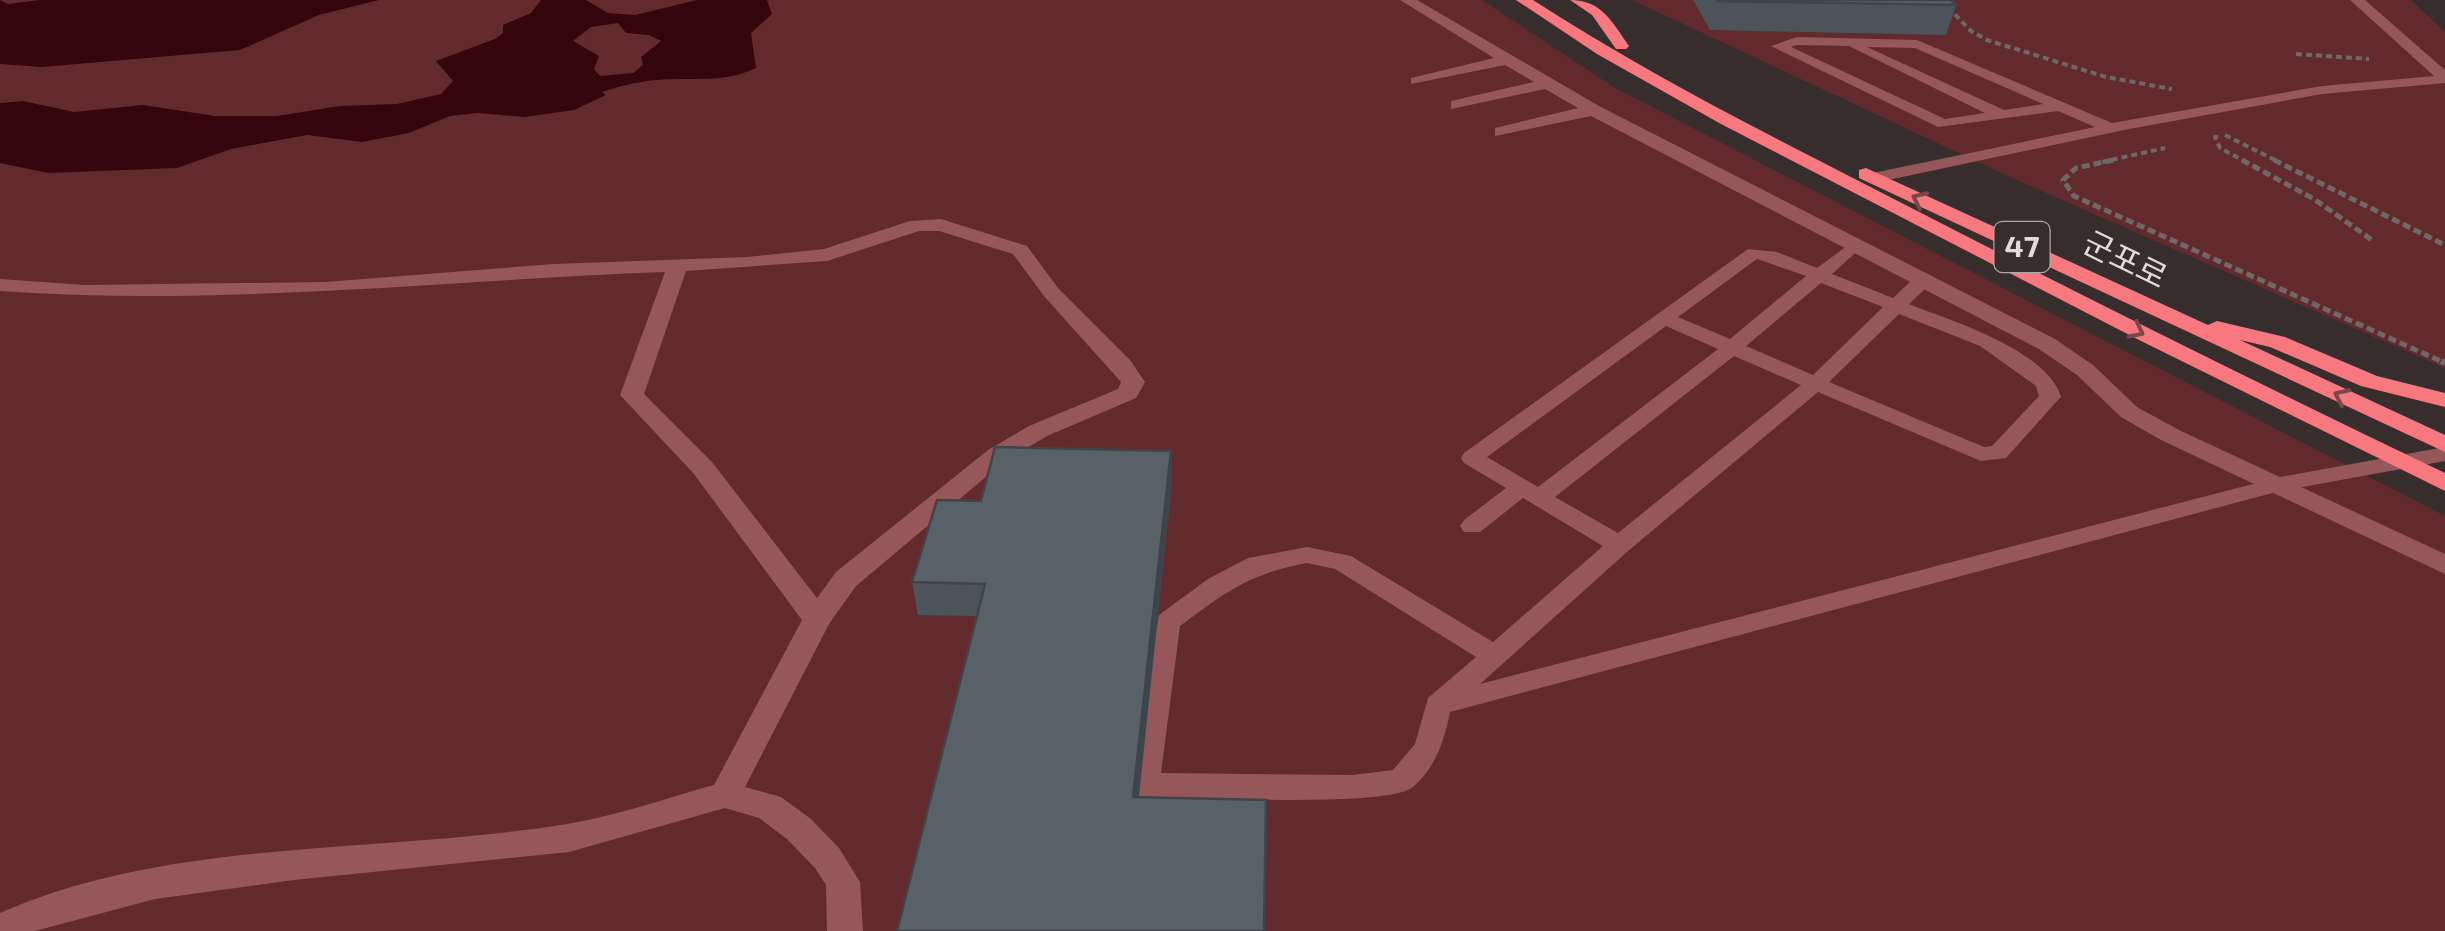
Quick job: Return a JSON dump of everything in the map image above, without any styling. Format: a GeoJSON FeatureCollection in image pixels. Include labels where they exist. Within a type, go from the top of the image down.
{"type":"FeatureCollection","features":[{"type":"Feature","properties":{"kind":"main road","name":"군포로"},"geometry":{"type":"LineString","coordinates":[[1500,0],[1644,84],[1700,105]]}},
{"type":"Feature","properties":{"kind":"main road","name":"군포로"},"geometry":{"type":"LineString","coordinates":[[1522,0],[1700,105],[1925,223],[2445,482]]}},
{"type":"Feature","properties":{"kind":"main road","name":"군포로"},"geometry":{"type":"LineString","coordinates":[[1545,0],[1621,46],[1874,178],[2445,444]]}},
{"type":"Feature","properties":{"kind":"main road","name":"군포로"},"geometry":{"type":"LineString","coordinates":[[1577,0],[1598,12],[1621,46]]}},
{"type":"Feature","properties":{"kind":"main road"},"geometry":{"type":"LineString","coordinates":[[1925,223],[1979,237],[2104,296],[2114,299],[2120,294]]}},
{"type":"Feature","properties":{"kind":"main road"},"geometry":{"type":"LineString","coordinates":[[2175,320],[2277,342],[2369,381],[2445,400]]}},
{"type":"Feature","properties":{"kind":"street"},"geometry":{"type":"LineString","coordinates":[[1407,0],[1592,110],[2064,355],[2128,412],[2170,435],[2445,565]]}},
{"type":"Feature","properties":{"kind":"street"},"geometry":{"type":"LineString","coordinates":[[1417,81],[1505,60]]}},
{"type":"Feature","properties":{"kind":"street"},"geometry":{"type":"LineString","coordinates":[[1457,105],[1545,84]]}},
{"type":"Feature","properties":{"kind":"street"},"geometry":{"type":"LineString","coordinates":[[1501,132],[1592,110]]}},
{"type":"Feature","properties":{"kind":"street"},"geometry":{"type":"LineString","coordinates":[[0,285],[84,290],[325,288],[827,256],[916,225],[941,225],[1020,250],[1051,292],[1122,364],[1133,382],[1128,393],[1038,431],[998,455],[846,579],[817,620],[736,781],[725,795]]}},
{"type":"Feature","properties":{"kind":"street"},"geometry":{"type":"LineString","coordinates":[[678,264],[632,395],[704,468],[817,620]]}},
{"type":"Feature","properties":{"kind":"street"},"geometry":{"type":"LineString","coordinates":[[0,930],[42,911],[155,884],[294,865],[568,838],[725,795],[769,807],[799,829],[827,858],[844,882],[845,931]]}},
{"type":"Feature","properties":{"kind":"lane"},"geometry":{"type":"LineString","coordinates":[[2358,0],[2445,78]]}},
{"type":"Feature","properties":{"kind":"lane"},"geometry":{"type":"LineString","coordinates":[[2058,106],[1943,124],[1778,46],[1797,41],[1917,44],[2110,128]]}},
{"type":"Feature","properties":{"kind":"lane"},"geometry":{"type":"LineString","coordinates":[[1846,42],[2002,115]]}},
{"type":"Feature","properties":{"kind":"lane"},"geometry":{"type":"LineString","coordinates":[[1874,178],[2110,128],[2322,90],[2445,78]]}},
{"type":"Feature","properties":{"kind":"lane"},"geometry":{"type":"LineString","coordinates":[[1472,526],[1532,491],[1734,346],[1855,245]]}},
{"type":"Feature","properties":{"kind":"lane"},"geometry":{"type":"LineString","coordinates":[[1619,545],[1532,491],[1476,462],[1474,454],[1754,253],[1987,342],[2046,383],[2050,398],[1998,454],[1981,454],[1665,319]]}},
{"type":"Feature","properties":{"kind":"lane"},"geometry":{"type":"LineString","coordinates":[[1145,785],[1352,787],[1401,781],[1428,748],[1438,705],[1619,545],[1814,385],[1924,280]]}},
{"type":"Feature","properties":{"kind":"lane"},"geometry":{"type":"LineString","coordinates":[[1438,705],[2280,484],[2445,454]]}},
{"type":"Feature","properties":{"kind":"lane"},"geometry":{"type":"LineString","coordinates":[[1137,829],[1168,622],[1218,585],[1257,564],[1306,555],[1342,562],[1494,655]]}},
{"type":"Feature","properties":{"kind":"path"},"geometry":{"type":"LineString","coordinates":[[1940,0],[1987,40],[2106,77],[2180,90]]}},
{"type":"Feature","properties":{"kind":"path"},"geometry":{"type":"LineString","coordinates":[[2198,141],[2242,132]]}},
{"type":"Feature","properties":{"kind":"path"},"geometry":{"type":"LineString","coordinates":[[2226,135],[2445,245]]}},
{"type":"Feature","properties":{"kind":"path"},"geometry":{"type":"LineString","coordinates":[[2215,137],[2220,148],[2314,199],[2372,240]]}},
{"type":"Feature","properties":{"kind":"path"},"geometry":{"type":"LineString","coordinates":[[2181,144],[2076,168],[2063,180],[2074,196],[2445,363]]}},
{"type":"Feature","properties":{"kind":"shaded area"},"geometry":{"type":"Polygon","coordinates":[[[0,0],[1482,0],[1615,88],[2445,516],[2445,931],[0,931],[0,0]]]}},
{"type":"Feature","properties":{"kind":"shaded area"},"geometry":{"type":"Polygon","coordinates":[[[0,0],[8,4],[40,0],[379,0],[319,15],[240,50],[42,67],[0,64],[0,0]]]}},
{"type":"Feature","properties":{"kind":"shaded area"},"geometry":{"type":"Polygon","coordinates":[[[541,0],[586,0],[608,13],[635,15],[697,0],[767,0],[772,14],[751,33],[756,68],[719,78],[629,84],[602,92],[606,95],[574,110],[525,117],[478,113],[450,116],[409,133],[362,142],[307,135],[231,149],[177,168],[48,173],[0,163],[0,103],[23,101],[74,112],[143,105],[215,116],[277,116],[340,106],[397,104],[441,94],[453,81],[436,61],[495,39],[503,33],[503,25],[531,13],[541,0]],[[618,23],[591,27],[573,41],[599,56],[594,69],[600,76],[633,73],[643,65],[641,57],[661,41],[649,35],[626,33],[618,23]]]}},
{"type":"Feature","properties":{"kind":"shaded area"},"geometry":{"type":"Polygon","coordinates":[[[1632,0],[2411,0],[2445,32],[2445,368],[2010,177],[1632,0]]]}},
{"type":"Feature","properties":{"kind":"building"},"geometry":{"type":"Polygon","coordinates":[[[1951,0],[1956,5],[1717,1],[1951,0]]]}},
{"type":"Feature","properties":{"kind":"building"},"geometry":{"type":"Polygon","coordinates":[[[995,447],[1171,451],[1133,797],[1266,800],[1264,931],[897,931],[985,584],[912,582],[937,500],[981,501],[995,447]]]}}]}
